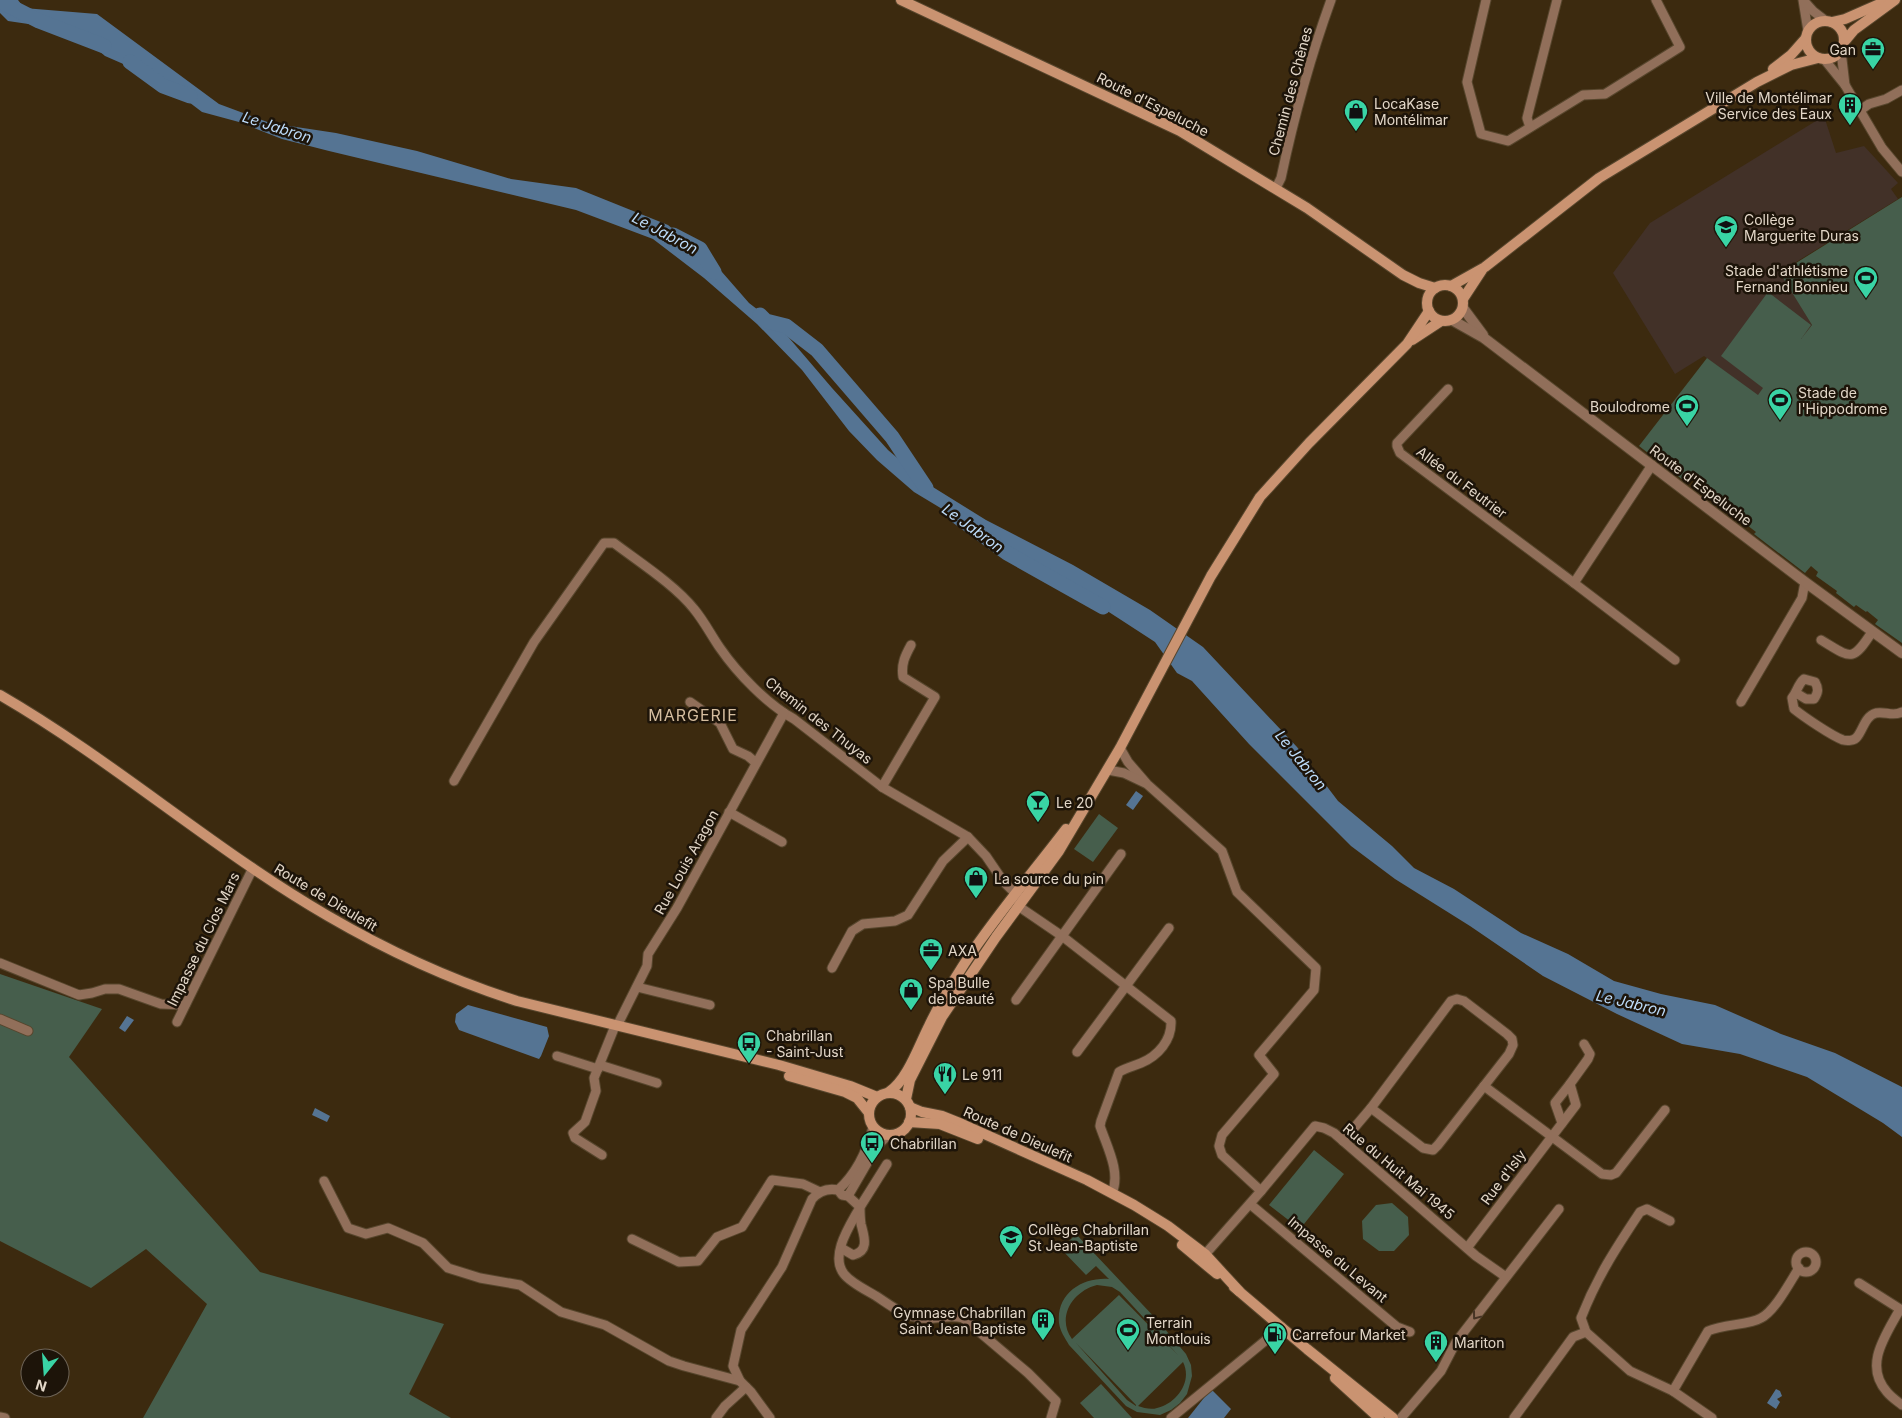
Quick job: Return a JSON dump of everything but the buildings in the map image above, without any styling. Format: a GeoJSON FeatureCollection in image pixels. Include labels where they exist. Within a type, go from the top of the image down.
{"type":"FeatureCollection","features":[{"type":"Feature","properties":{"kind":"main road","name":"Route d'Espeluche"},"geometry":{"type":"LineString","coordinates":[[901,0],[1180,130],[1307,208],[1403,275],[1435,288]]}},
{"type":"Feature","properties":{"kind":"main road"},"geometry":{"type":"LineString","coordinates":[[1757,82],[1791,55],[1815,23],[1845,19],[1890,0]]}},
{"type":"Feature","properties":{"kind":"main road"},"geometry":{"type":"LineString","coordinates":[[1441,321],[1436,319],[1429,311],[1427,300],[1435,288],[1451,286],[1484,267],[1599,178],[1757,82],[1791,65],[1821,58],[1830,58],[1842,47],[1854,30],[1894,0]]}},
{"type":"Feature","properties":{"kind":"main road"},"geometry":{"type":"LineString","coordinates":[[1829,21],[1840,28],[1842,47]]}},
{"type":"Feature","properties":{"kind":"main road"},"geometry":{"type":"LineString","coordinates":[[1807,35],[1808,50],[1821,58]]}},
{"type":"Feature","properties":{"kind":"main road"},"geometry":{"type":"LineString","coordinates":[[1407,344],[1441,321],[1452,320],[1461,313],[1463,303],[1484,267]]}},
{"type":"Feature","properties":{"kind":"main road","name":"Route d'Espeluche"},"geometry":{"type":"LineString","coordinates":[[1403,275],[1427,300]]}},
{"type":"Feature","properties":{"kind":"main road"},"geometry":{"type":"LineString","coordinates":[[1451,286],[1460,293],[1463,303]]}},
{"type":"Feature","properties":{"kind":"main road"},"geometry":{"type":"LineString","coordinates":[[1092,796],[1015,894],[959,971],[901,1082],[889,1092],[877,1097],[871,1104],[870,1120],[878,1131],[888,1135],[901,1132],[909,1122],[911,1115],[908,1103],[908,1085],[942,1017],[996,937],[1059,851],[1108,770],[1135,722],[1211,576],[1260,497],[1309,443],[1407,344],[1429,311]]}},
{"type":"Feature","properties":{"kind":"main road","name":"Route de Dieulefit"},"geometry":{"type":"LineString","coordinates":[[0,695],[75,742],[253,868],[375,943],[425,966],[487,992],[616,1026],[779,1065],[850,1086],[877,1097]]}},
{"type":"Feature","properties":{"kind":"main road","name":"Route de Dieulefit"},"geometry":{"type":"LineString","coordinates":[[676,1040],[845,1092],[857,1098],[869,1113]]}},
{"type":"Feature","properties":{"kind":"main road"},"geometry":{"type":"LineString","coordinates":[[889,1092],[898,1094],[908,1103]]}},
{"type":"Feature","properties":{"kind":"main road","name":"Route de Dieulefit"},"geometry":{"type":"LineString","coordinates":[[908,1103],[922,1112],[942,1116],[962,1124],[1082,1178],[1112,1193],[1150,1216],[1202,1257],[1307,1349],[1348,1391],[1384,1416],[1393,1418]]}},
{"type":"Feature","properties":{"kind":"main road","name":"Route de Dieulefit"},"geometry":{"type":"LineString","coordinates":[[909,1122],[940,1124],[1112,1193]]}},
{"type":"Feature","properties":{"kind":"street","name":"Chemin des Chênes"},"geometry":{"type":"LineString","coordinates":[[1276,188],[1281,178],[1297,107],[1316,40],[1331,0]]}},
{"type":"Feature","properties":{"kind":"street"},"geometry":{"type":"LineString","coordinates":[[1486,0],[1468,82],[1481,134],[1508,141],[1584,95],[1605,94],[1680,47],[1656,0]]}},
{"type":"Feature","properties":{"kind":"street"},"geometry":{"type":"LineString","coordinates":[[1530,127],[1526,118],[1557,0]]}},
{"type":"Feature","properties":{"kind":"street"},"geometry":{"type":"LineString","coordinates":[[1803,0],[1813,11],[1829,21]]}},
{"type":"Feature","properties":{"kind":"street"},"geometry":{"type":"LineString","coordinates":[[1803,0],[1807,35]]}},
{"type":"Feature","properties":{"kind":"street"},"geometry":{"type":"LineString","coordinates":[[1842,47],[1845,85]]}},
{"type":"Feature","properties":{"kind":"street"},"geometry":{"type":"LineString","coordinates":[[1821,58],[1845,85],[1882,148],[1902,172]]}},
{"type":"Feature","properties":{"kind":"street"},"geometry":{"type":"LineString","coordinates":[[1859,111],[1869,104],[1886,99],[1902,90]]}},
{"type":"Feature","properties":{"kind":"street","name":"Route d'Espeluche"},"geometry":{"type":"LineString","coordinates":[[1463,303],[1484,338]]}},
{"type":"Feature","properties":{"kind":"street","name":"Route d'Espeluche"},"geometry":{"type":"LineString","coordinates":[[1452,320],[1484,338],[1805,582],[1902,653]]}},
{"type":"Feature","properties":{"kind":"street","name":"Allée du Feutrier"},"geometry":{"type":"LineString","coordinates":[[1448,389],[1397,443],[1396,446],[1400,453],[1675,660]]}},
{"type":"Feature","properties":{"kind":"street"},"geometry":{"type":"LineString","coordinates":[[1574,583],[1652,465]]}},
{"type":"Feature","properties":{"kind":"street","name":"Chemin des Thuyas"},"geometry":{"type":"LineString","coordinates":[[454,781],[534,642],[604,543],[614,543],[674,590],[694,609],[721,649],[741,674],[784,713],[882,787],[968,837],[986,856],[1003,882],[1015,894]]}},
{"type":"Feature","properties":{"kind":"street"},"geometry":{"type":"LineString","coordinates":[[1741,702],[1802,598],[1805,582]]}},
{"type":"Feature","properties":{"kind":"street"},"geometry":{"type":"LineString","coordinates":[[1821,640],[1851,655],[1858,652],[1872,632]]}},
{"type":"Feature","properties":{"kind":"street"},"geometry":{"type":"LineString","coordinates":[[882,787],[935,697],[903,677],[903,660],[911,645]]}},
{"type":"Feature","properties":{"kind":"street"},"geometry":{"type":"LineString","coordinates":[[1796,693],[1792,698],[1794,709],[1843,740],[1856,738],[1869,717],[1876,713],[1897,714],[1902,712]]}},
{"type":"Feature","properties":{"kind":"street"},"geometry":{"type":"LineString","coordinates":[[690,702],[720,723],[733,750],[748,756],[755,762]]}},
{"type":"Feature","properties":{"kind":"street","name":"Rue Louis Aragon"},"geometry":{"type":"LineString","coordinates":[[602,1155],[575,1138],[573,1133],[585,1122],[596,1091],[594,1078],[616,1026],[649,960],[648,954],[677,908],[755,762],[784,713]]}},
{"type":"Feature","properties":{"kind":"street"},"geometry":{"type":"LineString","coordinates":[[1120,748],[1128,762],[1147,784],[1222,851],[1237,892],[1316,968],[1314,990],[1259,1055],[1274,1074],[1222,1135],[1219,1146],[1222,1155],[1261,1191]]}},
{"type":"Feature","properties":{"kind":"street"},"geometry":{"type":"LineString","coordinates":[[1108,770],[1124,773],[1147,784]]}},
{"type":"Feature","properties":{"kind":"street"},"geometry":{"type":"LineString","coordinates":[[729,812],[782,842]]}},
{"type":"Feature","properties":{"kind":"street"},"geometry":{"type":"LineString","coordinates":[[832,968],[852,931],[863,924],[895,921],[908,915],[943,861],[968,837]]}},
{"type":"Feature","properties":{"kind":"street"},"geometry":{"type":"LineString","coordinates":[[1016,1000],[1120,854]]}},
{"type":"Feature","properties":{"kind":"street","name":"Impasse du Clos Mars"},"geometry":{"type":"LineString","coordinates":[[177,1022],[253,868]]}},
{"type":"Feature","properties":{"kind":"street"},"geometry":{"type":"LineString","coordinates":[[996,937],[1000,925],[1019,897],[1015,894]]}},
{"type":"Feature","properties":{"kind":"street"},"geometry":{"type":"LineString","coordinates":[[1018,906],[1062,936],[1171,1021],[1172,1027],[1160,1051],[1143,1062],[1119,1072],[1112,1089],[1100,1126],[1116,1173],[1115,1186],[1112,1193]]}},
{"type":"Feature","properties":{"kind":"street"},"geometry":{"type":"LineString","coordinates":[[1077,1052],[1169,928]]}},
{"type":"Feature","properties":{"kind":"street"},"geometry":{"type":"LineString","coordinates":[[0,963],[79,995],[105,989],[119,989],[161,1004],[186,1005]]}},
{"type":"Feature","properties":{"kind":"street"},"geometry":{"type":"LineString","coordinates":[[637,987],[710,1005]]}},
{"type":"Feature","properties":{"kind":"street"},"geometry":{"type":"LineString","coordinates":[[1343,1141],[1371,1108],[1451,1001],[1458,999],[1464,1001],[1512,1039],[1513,1046],[1509,1054],[1433,1150],[1423,1148],[1371,1108]]}},
{"type":"Feature","properties":{"kind":"street"},"geometry":{"type":"LineString","coordinates":[[0,1019],[28,1031]]}},
{"type":"Feature","properties":{"kind":"street"},"geometry":{"type":"LineString","coordinates":[[1562,1123],[1555,1103],[1588,1060],[1590,1054],[1584,1044]]}},
{"type":"Feature","properties":{"kind":"street"},"geometry":{"type":"LineString","coordinates":[[557,1056],[657,1083]]}},
{"type":"Feature","properties":{"kind":"street","name":"Rue d'Isly"},"geometry":{"type":"LineString","coordinates":[[1467,1248],[1576,1105],[1570,1084]]}},
{"type":"Feature","properties":{"kind":"street"},"geometry":{"type":"LineString","coordinates":[[1484,1086],[1602,1174],[1616,1174],[1665,1110]]}},
{"type":"Feature","properties":{"kind":"street","name":"Rue du Huit Mai 1945"},"geometry":{"type":"LineString","coordinates":[[1202,1257],[1250,1204],[1315,1126],[1324,1128],[1343,1141],[1476,1256],[1506,1277]]}},
{"type":"Feature","properties":{"kind":"street"},"geometry":{"type":"LineString","coordinates":[[770,1418],[743,1384],[732,1366],[742,1330],[782,1267],[812,1199],[820,1192],[838,1190],[848,1180],[863,1157],[874,1127]]}},
{"type":"Feature","properties":{"kind":"street"},"geometry":{"type":"LineString","coordinates":[[848,1196],[877,1146],[888,1135]]}},
{"type":"Feature","properties":{"kind":"street"},"geometry":{"type":"LineString","coordinates":[[887,1164],[842,1239],[840,1263],[844,1274],[900,1311],[922,1318],[957,1316],[968,1322],[1028,1373],[1056,1401],[1051,1418]]}},
{"type":"Feature","properties":{"kind":"street"},"geometry":{"type":"LineString","coordinates":[[632,1239],[679,1262],[691,1262],[698,1260],[717,1237],[742,1227],[772,1180],[803,1184],[820,1192]]}},
{"type":"Feature","properties":{"kind":"street"},"geometry":{"type":"LineString","coordinates":[[324,1181],[348,1228],[366,1234],[388,1228],[423,1243],[448,1268],[480,1278],[520,1286],[561,1312],[605,1325],[669,1361],[743,1384]]}},
{"type":"Feature","properties":{"kind":"street"},"geometry":{"type":"LineString","coordinates":[[838,1190],[842,1195],[848,1196],[860,1207],[865,1241],[864,1249],[853,1255],[841,1248]]}},
{"type":"Feature","properties":{"kind":"street","name":"Impasse du Levant"},"geometry":{"type":"LineString","coordinates":[[1250,1204],[1397,1327],[1410,1332]]}},
{"type":"Feature","properties":{"kind":"street"},"geometry":{"type":"LineString","coordinates":[[1401,1418],[1441,1371],[1456,1342],[1559,1208]]}},
{"type":"Feature","properties":{"kind":"street"},"geometry":{"type":"LineString","coordinates":[[1670,1220],[1647,1209],[1640,1212],[1613,1253],[1594,1287],[1581,1318],[1586,1332],[1630,1371],[1673,1391],[1700,1414],[1712,1418]]}},
{"type":"Feature","properties":{"kind":"street"},"geometry":{"type":"LineString","coordinates":[[1673,1391],[1708,1331],[1718,1326],[1760,1319],[1769,1312],[1799,1268]]}},
{"type":"Feature","properties":{"kind":"street"},"geometry":{"type":"LineString","coordinates":[[1859,1283],[1901,1310],[1880,1344],[1876,1357],[1876,1370],[1880,1382],[1887,1392],[1902,1404]]}},
{"type":"Feature","properties":{"kind":"street"},"geometry":{"type":"LineString","coordinates":[[1172,1418],[1282,1327]]}},
{"type":"Feature","properties":{"kind":"street"},"geometry":{"type":"LineString","coordinates":[[1514,1418],[1573,1337],[1586,1332]]}},
{"type":"Feature","properties":{"kind":"street"},"geometry":{"type":"LineString","coordinates":[[716,1418],[743,1384]]}},
{"type":"Feature","properties":{"kind":"street"},"geometry":{"type":"LineString","coordinates":[[0,1417],[4,1418]]}},
{"type":"Feature","properties":{"kind":"shaded area","name":"Collège Marguerite Duras"},"geometry":{"type":"Polygon","coordinates":[[[1824,116],[1836,153],[1864,146],[1898,183],[1891,189],[1898,199],[1780,272],[1812,325],[1758,396],[1704,356],[1675,374],[1613,273],[1650,223],[1824,116]]]}},
{"type":"Feature","properties":{"kind":"green space","name":"Stade de l'Hippodrome"},"geometry":{"type":"Polygon","coordinates":[[[1902,197],[1902,643],[1875,624],[1878,620],[1867,611],[1856,605],[1854,607],[1836,593],[1837,591],[1816,576],[1818,572],[1811,566],[1805,573],[1754,534],[1756,532],[1725,508],[1727,505],[1687,475],[1683,480],[1639,446],[1707,358],[1758,395],[1763,388],[1721,356],[1768,292],[1811,325],[1801,339],[1812,325],[1780,273],[1902,197]]]}},
{"type":"Feature","properties":{"kind":"green space"},"geometry":{"type":"Polygon","coordinates":[[[1099,814],[1118,828],[1093,862],[1074,849],[1099,814]]]}},
{"type":"Feature","properties":{"kind":"green space"},"geometry":{"type":"Polygon","coordinates":[[[0,974],[102,1009],[69,1057],[260,1272],[444,1324],[409,1394],[451,1418],[143,1418],[207,1304],[146,1249],[91,1288],[0,1241],[0,974]]]}},
{"type":"Feature","properties":{"kind":"green space"},"geometry":{"type":"Polygon","coordinates":[[[1314,1150],[1344,1174],[1300,1229],[1269,1205],[1314,1150]]]}},
{"type":"Feature","properties":{"kind":"green space"},"geometry":{"type":"Polygon","coordinates":[[[1392,1203],[1408,1217],[1409,1235],[1394,1251],[1379,1251],[1363,1239],[1362,1221],[1376,1205],[1392,1203]]]}},
{"type":"Feature","properties":{"kind":"green space","name":"Terrain Montlouis"},"geometry":{"type":"Polygon","coordinates":[[[1076,1234],[1158,1321],[1186,1354],[1191,1365],[1192,1376],[1187,1394],[1171,1410],[1160,1415],[1137,1412],[1126,1406],[1069,1345],[1059,1323],[1059,1312],[1062,1303],[1073,1289],[1081,1284],[1099,1279],[1109,1279],[1096,1266],[1086,1275],[1061,1249],[1076,1234]],[[1097,1285],[1081,1293],[1070,1306],[1066,1322],[1067,1331],[1072,1339],[1119,1295],[1178,1355],[1120,1292],[1112,1287],[1097,1285]],[[1076,1343],[1127,1400],[1136,1406],[1076,1343]],[[1183,1362],[1138,1406],[1155,1409],[1164,1406],[1176,1397],[1181,1391],[1186,1377],[1183,1362]]]}},
{"type":"Feature","properties":{"kind":"green space"},"geometry":{"type":"Polygon","coordinates":[[[1101,1384],[1132,1418],[1094,1418],[1080,1403],[1101,1384]]]}},
{"type":"Feature","properties":{"kind":"water"},"geometry":{"type":"Polygon","coordinates":[[[0,0],[18,0],[24,8],[97,14],[219,104],[270,123],[336,133],[417,151],[511,179],[576,188],[668,225],[715,264],[749,303],[778,325],[888,450],[928,484],[986,520],[1073,565],[1150,610],[1203,647],[1297,747],[1338,801],[1392,846],[1414,868],[1454,889],[1521,933],[1568,954],[1614,981],[1661,994],[1715,1005],[1781,1034],[1835,1053],[1902,1087],[1902,1137],[1883,1123],[1807,1077],[1740,1054],[1682,1044],[1617,1014],[1543,976],[1470,926],[1395,879],[1351,846],[1249,744],[1192,681],[1177,673],[1155,642],[1055,577],[914,492],[877,460],[849,431],[802,370],[757,324],[704,278],[653,239],[576,210],[282,139],[239,122],[202,112],[160,80],[105,56],[76,31],[8,21],[0,13],[0,0]]]}},
{"type":"Feature","properties":{"kind":"water"},"geometry":{"type":"Polygon","coordinates":[[[1136,791],[1143,796],[1133,810],[1126,805],[1136,791]]]}},
{"type":"Feature","properties":{"kind":"water"},"geometry":{"type":"Polygon","coordinates":[[[468,1005],[547,1027],[549,1036],[539,1059],[459,1030],[455,1022],[456,1014],[468,1005]]]}},
{"type":"Feature","properties":{"kind":"water"},"geometry":{"type":"Polygon","coordinates":[[[127,1016],[134,1020],[125,1032],[119,1028],[127,1016]]]}},
{"type":"Feature","properties":{"kind":"water"},"geometry":{"type":"Polygon","coordinates":[[[315,1108],[330,1116],[327,1122],[312,1115],[315,1108]]]}},
{"type":"Feature","properties":{"kind":"water"},"geometry":{"type":"Polygon","coordinates":[[[1211,1389],[1231,1409],[1224,1418],[1188,1418],[1211,1389]]]}},
{"type":"Feature","properties":{"kind":"water"},"geometry":{"type":"Polygon","coordinates":[[[1776,1389],[1780,1391],[1782,1396],[1777,1399],[1780,1402],[1776,1409],[1767,1403],[1776,1389]]]}},
{"type":"Feature","properties":{"kind":"waterway","name":"Le Jabron"},"geometry":{"type":"LineString","coordinates":[[0,1],[39,21],[104,46]]}},
{"type":"Feature","properties":{"kind":"waterway","name":"Le Jabron"},"geometry":{"type":"LineString","coordinates":[[130,62],[163,86],[190,96]]}},
{"type":"Feature","properties":{"kind":"waterway","name":"Le Jabron"},"geometry":{"type":"LineString","coordinates":[[673,235],[700,249],[714,272]]}},
{"type":"Feature","properties":{"kind":"waterway","name":"Le Jabron"},"geometry":{"type":"LineString","coordinates":[[760,315],[766,321],[786,326],[817,350],[892,437],[926,488]]}},
{"type":"Feature","properties":{"kind":"waterway","name":"Le Jabron"},"geometry":{"type":"LineString","coordinates":[[955,515],[1007,553],[1103,607]]}},
{"type":"Feature","properties":{"kind":"place","name":"Gan"},"geometry":{"type":"Point","coordinates":[1873,70]}},
{"type":"Feature","properties":{"kind":"place","name":"Ville de Montélimar Service des Eaux"},"geometry":{"type":"Point","coordinates":[1850,126]}},
{"type":"Feature","properties":{"kind":"place","name":"LocaKase Montélimar"},"geometry":{"type":"Point","coordinates":[1356,132]}},
{"type":"Feature","properties":{"kind":"place","name":"Collège Marguerite Duras"},"geometry":{"type":"Point","coordinates":[1726,248]}},
{"type":"Feature","properties":{"kind":"place","name":"Stade d'athlétisme Fernand Bonnieu"},"geometry":{"type":"Point","coordinates":[1866,299]}},
{"type":"Feature","properties":{"kind":"place","name":"Stade de l'Hippodrome"},"geometry":{"type":"Point","coordinates":[1780,421]}},
{"type":"Feature","properties":{"kind":"place","name":"Boulodrome"},"geometry":{"type":"Point","coordinates":[1687,427]}},
{"type":"Feature","properties":{"kind":"place","name":"Le 20"},"geometry":{"type":"Point","coordinates":[1038,823]}},
{"type":"Feature","properties":{"kind":"place","name":"La source du pin"},"geometry":{"type":"Point","coordinates":[976,899]}},
{"type":"Feature","properties":{"kind":"place","name":"AXA"},"geometry":{"type":"Point","coordinates":[931,971]}},
{"type":"Feature","properties":{"kind":"place","name":"Spa Bulle de beauté"},"geometry":{"type":"Point","coordinates":[911,1011]}},
{"type":"Feature","properties":{"kind":"place","name":"Chabrillan - Saint-Just"},"geometry":{"type":"Point","coordinates":[749,1064]}},
{"type":"Feature","properties":{"kind":"place","name":"Le 911"},"geometry":{"type":"Point","coordinates":[945,1095]}},
{"type":"Feature","properties":{"kind":"place","name":"Chabrillan"},"geometry":{"type":"Point","coordinates":[872,1164]}},
{"type":"Feature","properties":{"kind":"place","name":"Collège Chabrillan St Jean-Baptiste"},"geometry":{"type":"Point","coordinates":[1011,1258]}},
{"type":"Feature","properties":{"kind":"place","name":"Gymnase Chabrillan Saint Jean Baptiste"},"geometry":{"type":"Point","coordinates":[1043,1341]}},
{"type":"Feature","properties":{"kind":"place","name":"Terrain Montlouis"},"geometry":{"type":"Point","coordinates":[1128,1351]}},
{"type":"Feature","properties":{"kind":"place","name":"Carrefour Market"},"geometry":{"type":"Point","coordinates":[1275,1355]}},
{"type":"Feature","properties":{"kind":"place","name":"Mariton"},"geometry":{"type":"Point","coordinates":[1436,1363]}},
{"type":"Feature","properties":{"kind":"district","name":"MARGERIE"},"geometry":{"type":"Point","coordinates":[693,715]}}]}
